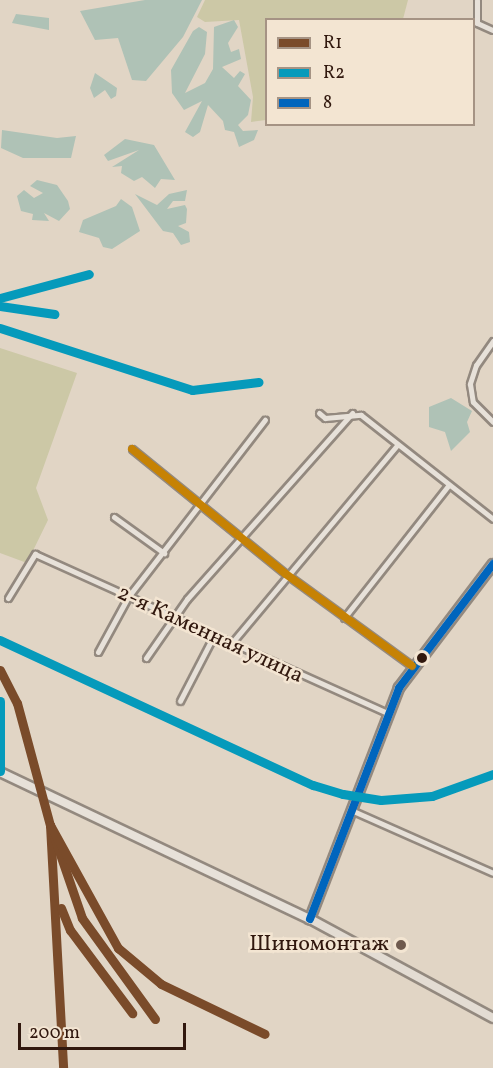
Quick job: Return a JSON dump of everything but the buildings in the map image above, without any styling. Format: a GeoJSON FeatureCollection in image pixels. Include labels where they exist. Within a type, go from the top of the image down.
{"type":"FeatureCollection","features":[{"type":"Feature","properties":{"kind":"main road"},"geometry":{"type":"LineString","coordinates":[[310,917],[387,712],[412,666],[493,564]]}},
{"type":"Feature","properties":{"kind":"main road"},"geometry":{"type":"LineString","coordinates":[[0,772],[310,917],[493,1013]]}},
{"type":"Feature","properties":{"kind":"main road"},"geometry":{"type":"LineString","coordinates":[[310,917],[493,1018]]}},
{"type":"Feature","properties":{"kind":"street"},"geometry":{"type":"LineString","coordinates":[[477,0],[477,23],[493,30]]}},
{"type":"Feature","properties":{"kind":"street"},"geometry":{"type":"LineString","coordinates":[[493,340],[476,365],[470,384],[473,402],[493,422]]}},
{"type":"Feature","properties":{"kind":"street"},"geometry":{"type":"LineString","coordinates":[[319,413],[325,418],[352,413],[361,415],[448,486],[493,519]]}},
{"type":"Feature","properties":{"kind":"street"},"geometry":{"type":"LineString","coordinates":[[146,658],[172,618],[352,413]]}},
{"type":"Feature","properties":{"kind":"street"},"geometry":{"type":"LineString","coordinates":[[98,652],[128,597],[201,507],[265,420]]}},
{"type":"Feature","properties":{"kind":"street"},"geometry":{"type":"LineString","coordinates":[[230,645],[286,574],[397,445]]}},
{"type":"Feature","properties":{"kind":"street"},"geometry":{"type":"LineString","coordinates":[[132,449],[286,574],[412,666]]}},
{"type":"Feature","properties":{"kind":"street"},"geometry":{"type":"LineString","coordinates":[[344,618],[448,486]]}},
{"type":"Feature","properties":{"kind":"street"},"geometry":{"type":"LineString","coordinates":[[114,517],[164,554]]}},
{"type":"Feature","properties":{"kind":"street","name":"2-я Каменная улица"},"geometry":{"type":"LineString","coordinates":[[8,598],[35,554],[230,645],[387,712]]}},
{"type":"Feature","properties":{"kind":"street"},"geometry":{"type":"LineString","coordinates":[[180,701],[213,637]]}},
{"type":"Feature","properties":{"kind":"street"},"geometry":{"type":"LineString","coordinates":[[351,810],[493,873]]}},
{"type":"Feature","properties":{"kind":"shaded area"},"geometry":{"type":"Polygon","coordinates":[[[145,0],[202,0],[183,37],[146,81],[132,80],[118,38],[95,40],[80,11],[145,0]]]}},
{"type":"Feature","properties":{"kind":"shaded area"},"geometry":{"type":"Polygon","coordinates":[[[205,0],[408,0],[403,18],[265,18],[265,120],[251,122],[253,97],[239,20],[205,22],[197,17],[205,0]]]}},
{"type":"Feature","properties":{"kind":"shaded area"},"geometry":{"type":"Polygon","coordinates":[[[16,14],[49,18],[49,30],[12,23],[16,14]]]}},
{"type":"Feature","properties":{"kind":"shaded area"},"geometry":{"type":"Polygon","coordinates":[[[234,20],[238,27],[228,43],[231,52],[239,49],[241,59],[222,67],[234,78],[240,71],[245,74],[238,86],[251,100],[248,115],[238,125],[243,131],[258,130],[254,140],[239,147],[234,132],[225,130],[223,121],[208,105],[200,132],[193,137],[185,132],[202,101],[184,110],[172,93],[171,70],[193,31],[199,27],[207,32],[205,54],[185,93],[205,83],[213,69],[214,27],[234,20]]]}},
{"type":"Feature","properties":{"kind":"shaded area"},"geometry":{"type":"Polygon","coordinates":[[[95,73],[117,88],[116,96],[111,99],[105,90],[94,98],[90,88],[95,73]]]}},
{"type":"Feature","properties":{"kind":"shaded area"},"geometry":{"type":"Polygon","coordinates":[[[2,130],[57,138],[76,136],[71,158],[23,158],[1,148],[2,130]]]}},
{"type":"Feature","properties":{"kind":"shaded area"},"geometry":{"type":"Polygon","coordinates":[[[125,139],[154,145],[175,180],[161,179],[155,188],[142,177],[134,181],[121,173],[122,166],[112,167],[139,150],[108,161],[104,155],[125,139]]]}},
{"type":"Feature","properties":{"kind":"shaded area"},"geometry":{"type":"Polygon","coordinates":[[[37,180],[57,185],[68,201],[70,209],[59,221],[44,213],[49,221],[32,220],[33,214],[21,211],[17,196],[24,190],[34,198],[43,193],[30,186],[37,180]]]}},
{"type":"Feature","properties":{"kind":"shaded area"},"geometry":{"type":"Polygon","coordinates":[[[187,190],[185,201],[173,201],[167,209],[185,205],[187,209],[186,223],[178,226],[189,232],[190,242],[181,245],[173,233],[163,231],[135,194],[157,205],[169,194],[187,190]]]}},
{"type":"Feature","properties":{"kind":"shaded area"},"geometry":{"type":"Polygon","coordinates":[[[121,199],[132,207],[140,231],[112,249],[103,247],[99,238],[79,232],[83,220],[116,206],[121,199]]]}},
{"type":"Feature","properties":{"kind":"shaded area"},"geometry":{"type":"Polygon","coordinates":[[[0,348],[77,373],[36,488],[48,520],[27,563],[0,553],[0,348]]]}},
{"type":"Feature","properties":{"kind":"shaded area"},"geometry":{"type":"Polygon","coordinates":[[[451,398],[472,411],[467,422],[470,432],[451,451],[445,432],[429,427],[429,407],[451,398]]]}},
{"type":"Feature","properties":{"kind":"transit line","name":"R2"},"geometry":{"type":"LineString","coordinates":[[0,298],[89,274]]}},
{"type":"Feature","properties":{"kind":"transit line","name":"R2"},"geometry":{"type":"LineString","coordinates":[[0,306],[54,314]]}},
{"type":"Feature","properties":{"kind":"transit line","name":"R2"},"geometry":{"type":"LineString","coordinates":[[0,328],[192,390],[259,382]]}},
{"type":"Feature","properties":{"kind":"transit line"},"geometry":{"type":"LineString","coordinates":[[132,449],[286,574],[412,666]]}},
{"type":"Feature","properties":{"kind":"transit line","name":"8"},"geometry":{"type":"LineString","coordinates":[[310,919],[399,688],[493,564]]}},
{"type":"Feature","properties":{"kind":"transit line","name":"R2"},"geometry":{"type":"LineString","coordinates":[[0,640],[313,785],[343,794],[381,800],[432,796],[493,774]]}},
{"type":"Feature","properties":{"kind":"transit line","name":"R1"},"geometry":{"type":"LineString","coordinates":[[0,670],[17,703],[50,825],[63,1068]]}},
{"type":"Feature","properties":{"kind":"transit line","name":"R2"},"geometry":{"type":"LineString","coordinates":[[0,701],[0,771]]}},
{"type":"Feature","properties":{"kind":"transit line","name":"R1"},"geometry":{"type":"LineString","coordinates":[[155,1019],[82,918],[50,825],[118,948],[161,984],[265,1034]]}},
{"type":"Feature","properties":{"kind":"transit line","name":"R1"},"geometry":{"type":"LineString","coordinates":[[61,908],[70,930],[132,1013]]}},
{"type":"Feature","properties":{"kind":"place","name":"Шиномонтаж"},"geometry":{"type":"Point","coordinates":[401,945]}}]}
